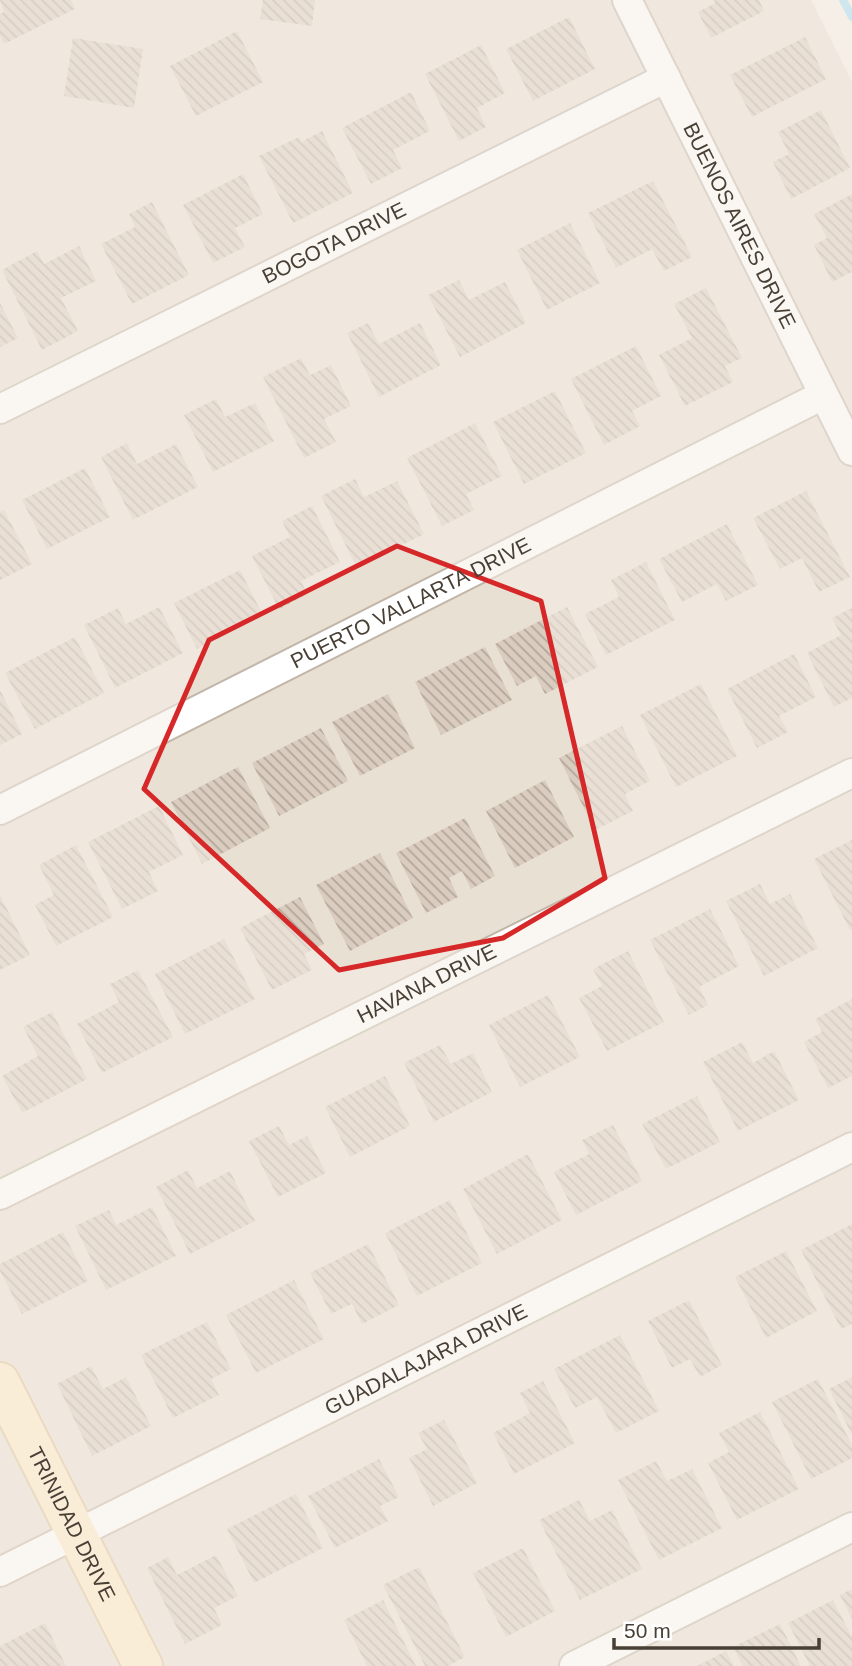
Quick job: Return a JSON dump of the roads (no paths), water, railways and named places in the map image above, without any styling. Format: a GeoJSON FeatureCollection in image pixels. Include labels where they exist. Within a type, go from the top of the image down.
{"type":"FeatureCollection","features":[{"type":"Feature","properties":{"kind":"street","name":"BUENOS AIRES DRIVE"},"geometry":{"type":"LineString","coordinates":[[627,0],[852,451]]}},
{"type":"Feature","properties":{"kind":"street","name":"BOGOTA DRIVE"},"geometry":{"type":"LineString","coordinates":[[0,409],[666,78]]}},
{"type":"Feature","properties":{"kind":"street","name":"PUERTO VALLARTA DRIVE"},"geometry":{"type":"LineString","coordinates":[[0,810],[823,395]]}},
{"type":"Feature","properties":{"kind":"street","name":"HAVANA DRIVE"},"geometry":{"type":"LineString","coordinates":[[0,1195],[852,773]]}},
{"type":"Feature","properties":{"kind":"street","name":"GUADALAJARA DRIVE"},"geometry":{"type":"LineString","coordinates":[[0,1572],[852,1147]]}},
{"type":"Feature","properties":{"kind":"street","name":"TRINIDAD DRIVE"},"geometry":{"type":"LineString","coordinates":[[0,1382],[143,1666]]}},
{"type":"Feature","properties":{"kind":"street"},"geometry":{"type":"LineString","coordinates":[[574,1666],[852,1527]]}},
{"type":"Feature","properties":{"kind":"waterway"},"geometry":{"type":"LineString","coordinates":[[843,0],[852,17]]}}]}
